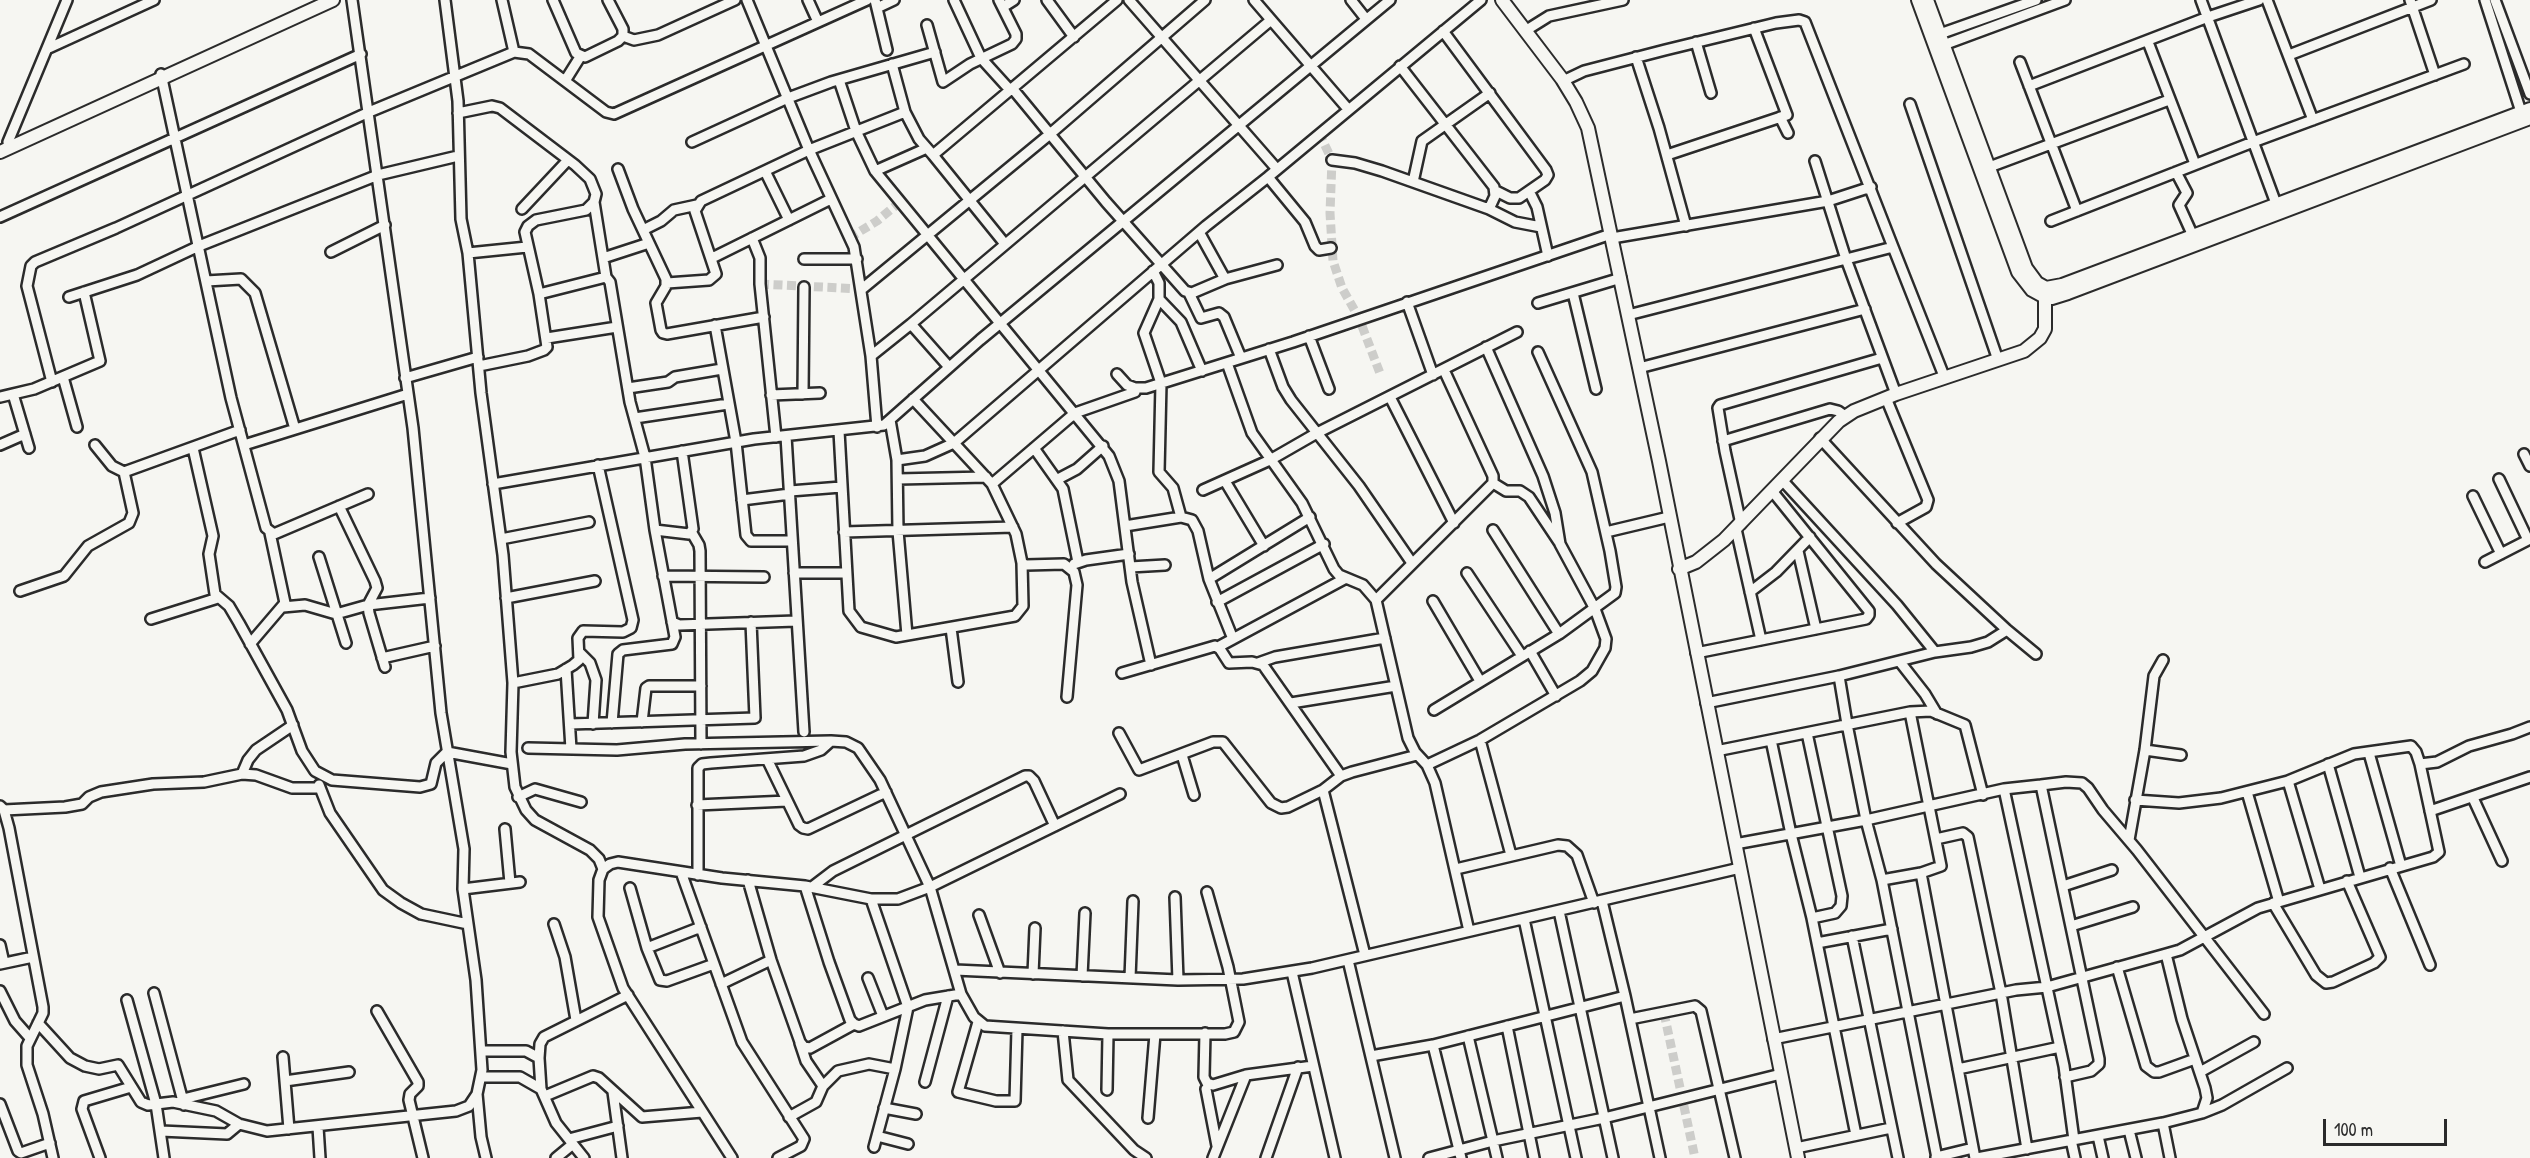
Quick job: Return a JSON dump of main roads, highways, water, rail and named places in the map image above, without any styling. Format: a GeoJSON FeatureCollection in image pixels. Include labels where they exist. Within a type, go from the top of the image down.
{"type":"FeatureCollection","features":[{"type":"Feature","properties":{"kind":"tunnel"},"geometry":{"type":"LineString","coordinates":[[1319,133],[1332,160],[1330,213],[1333,261],[1342,288],[1359,318],[1381,376]]}},
{"type":"Feature","properties":{"kind":"tunnel"},"geometry":{"type":"LineString","coordinates":[[849,238],[877,221],[900,202]]}},
{"type":"Feature","properties":{"kind":"tunnel"},"geometry":{"type":"LineString","coordinates":[[760,284],[862,289]]}},
{"type":"Feature","properties":{"kind":"tunnel"},"geometry":{"type":"LineString","coordinates":[[1664,1013],[1695,1158]]}}]}
